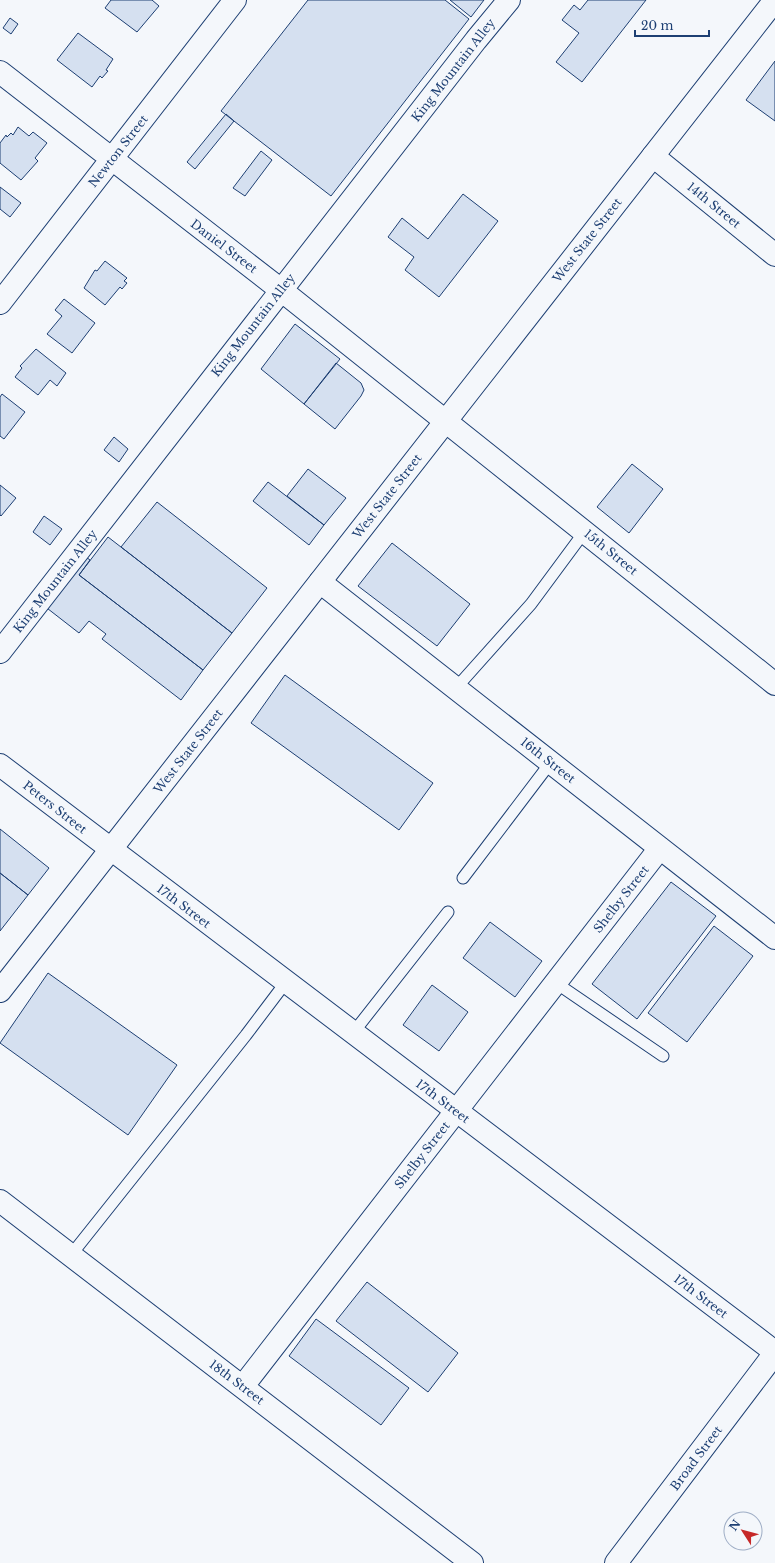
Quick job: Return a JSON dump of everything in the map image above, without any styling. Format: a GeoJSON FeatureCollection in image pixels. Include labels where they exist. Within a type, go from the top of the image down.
{"type":"FeatureCollection","features":[{"type":"Feature","properties":{"kind":"street","name":"Newton Street"},"geometry":{"type":"LineString","coordinates":[[0,303],[235,0]]}},
{"type":"Feature","properties":{"kind":"street","name":"King Mountain Alley"},"geometry":{"type":"LineString","coordinates":[[0,652],[281,290],[509,0]]}},
{"type":"Feature","properties":{"kind":"street","name":"West State Street"},"geometry":{"type":"LineString","coordinates":[[0,992],[775,0]]}},
{"type":"Feature","properties":{"kind":"street","name":"Daniel Street"},"geometry":{"type":"LineString","coordinates":[[0,72],[446,420]]}},
{"type":"Feature","properties":{"kind":"street","name":"14th Street"},"geometry":{"type":"LineString","coordinates":[[653,156],[775,255]]}},
{"type":"Feature","properties":{"kind":"street","name":"15th Street"},"geometry":{"type":"LineString","coordinates":[[446,420],[775,684]]}},
{"type":"Feature","properties":{"kind":"street","name":"16th Street"},"geometry":{"type":"LineString","coordinates":[[320,582],[775,938]]}},
{"type":"Feature","properties":{"kind":"street","name":"Peters Street"},"geometry":{"type":"LineString","coordinates":[[0,765],[111,850]]}},
{"type":"Feature","properties":{"kind":"street","name":"Shelby Street"},"geometry":{"type":"LineString","coordinates":[[243,1386],[660,848]]}},
{"type":"Feature","properties":{"kind":"street","name":"17th Street"},"geometry":{"type":"LineString","coordinates":[[111,850],[775,1353]]}},
{"type":"Feature","properties":{"kind":"street","name":"18th Street"},"geometry":{"type":"LineString","coordinates":[[0,1201],[472,1563]]}},
{"type":"Feature","properties":{"kind":"street","name":"Broad Street"},"geometry":{"type":"LineString","coordinates":[[616,1563],[775,1353]]}},
{"type":"Feature","properties":{"kind":"lane"},"geometry":{"type":"LineString","coordinates":[[456,688],[531,604],[585,532]]}},
{"type":"Feature","properties":{"kind":"lane"},"geometry":{"type":"LineString","coordinates":[[463,878],[551,762]]}},
{"type":"Feature","properties":{"kind":"lane"},"geometry":{"type":"LineString","coordinates":[[353,1033],[448,912]]}},
{"type":"Feature","properties":{"kind":"lane"},"geometry":{"type":"LineString","coordinates":[[71,1255],[246,1035],[286,982]]}},
{"type":"Feature","properties":{"kind":"lane"},"geometry":{"type":"LineString","coordinates":[[556,983],[663,1056]]}},
{"type":"Feature","properties":{"kind":"building"},"geometry":{"type":"Polygon","coordinates":[[[111,0],[152,0],[159,6],[137,32],[105,8],[111,0]]]}},
{"type":"Feature","properties":{"kind":"building"},"geometry":{"type":"Polygon","coordinates":[[[308,0],[445,0],[469,19],[331,196],[221,111],[308,0]]]}},
{"type":"Feature","properties":{"kind":"building"},"geometry":{"type":"Polygon","coordinates":[[[450,0],[484,0],[471,17],[450,0]]]}},
{"type":"Feature","properties":{"kind":"building"},"geometry":{"type":"Polygon","coordinates":[[[588,0],[646,0],[582,82],[556,62],[579,33],[562,20],[574,5],[580,10],[588,0]]]}},
{"type":"Feature","properties":{"kind":"building"},"geometry":{"type":"Polygon","coordinates":[[[10,18],[18,24],[11,34],[3,28],[10,18]]]}},
{"type":"Feature","properties":{"kind":"building"},"geometry":{"type":"Polygon","coordinates":[[[78,33],[113,59],[106,70],[108,71],[102,78],[100,76],[92,87],[57,60],[78,33]]]}},
{"type":"Feature","properties":{"kind":"building"},"geometry":{"type":"Polygon","coordinates":[[[775,61],[775,121],[746,100],[775,61]]]}},
{"type":"Feature","properties":{"kind":"building"},"geometry":{"type":"Polygon","coordinates":[[[226,114],[234,121],[195,169],[187,162],[226,114]]]}},
{"type":"Feature","properties":{"kind":"building"},"geometry":{"type":"Polygon","coordinates":[[[18,127],[29,136],[33,132],[47,143],[35,158],[38,161],[21,180],[0,163],[0,143],[6,135],[7,137],[11,133],[13,135],[18,127]]]}},
{"type":"Feature","properties":{"kind":"building"},"geometry":{"type":"Polygon","coordinates":[[[261,151],[272,160],[245,196],[233,188],[261,151]]]}},
{"type":"Feature","properties":{"kind":"building"},"geometry":{"type":"Polygon","coordinates":[[[0,187],[21,203],[10,217],[0,209],[0,187]]]}},
{"type":"Feature","properties":{"kind":"building"},"geometry":{"type":"Polygon","coordinates":[[[463,194],[498,221],[439,297],[405,270],[414,257],[388,237],[402,218],[428,239],[463,194]]]}},
{"type":"Feature","properties":{"kind":"building"},"geometry":{"type":"Polygon","coordinates":[[[105,261],[127,278],[124,281],[127,283],[122,289],[120,287],[105,305],[84,288],[95,270],[97,271],[105,261]]]}},
{"type":"Feature","properties":{"kind":"building"},"geometry":{"type":"Polygon","coordinates":[[[64,299],[95,323],[72,353],[47,334],[62,316],[55,310],[64,299]]]}},
{"type":"Feature","properties":{"kind":"building"},"geometry":{"type":"Polygon","coordinates":[[[295,324],[340,359],[304,404],[261,369],[295,324]]]}},
{"type":"Feature","properties":{"kind":"building"},"geometry":{"type":"Polygon","coordinates":[[[36,349],[66,373],[57,386],[50,380],[38,395],[15,377],[22,368],[20,366],[36,349]]]}},
{"type":"Feature","properties":{"kind":"building"},"geometry":{"type":"Polygon","coordinates":[[[336,363],[361,383],[364,390],[335,429],[304,404],[336,363]]]}},
{"type":"Feature","properties":{"kind":"building"},"geometry":{"type":"Polygon","coordinates":[[[2,394],[25,412],[4,439],[0,436],[0,397],[2,394]]]}},
{"type":"Feature","properties":{"kind":"building"},"geometry":{"type":"Polygon","coordinates":[[[114,437],[128,449],[119,462],[104,450],[114,437]]]}},
{"type":"Feature","properties":{"kind":"building"},"geometry":{"type":"Polygon","coordinates":[[[632,464],[663,489],[629,533],[597,507],[632,464]]]}},
{"type":"Feature","properties":{"kind":"building"},"geometry":{"type":"Polygon","coordinates":[[[308,469],[346,498],[324,525],[287,496],[308,469]]]}},
{"type":"Feature","properties":{"kind":"building"},"geometry":{"type":"Polygon","coordinates":[[[268,482],[324,525],[309,545],[253,501],[268,482]]]}},
{"type":"Feature","properties":{"kind":"building"},"geometry":{"type":"Polygon","coordinates":[[[0,485],[16,498],[1,516],[0,515],[0,485]]]}},
{"type":"Feature","properties":{"kind":"building"},"geometry":{"type":"Polygon","coordinates":[[[157,502],[267,588],[232,633],[121,547],[157,502]]]}},
{"type":"Feature","properties":{"kind":"building"},"geometry":{"type":"Polygon","coordinates":[[[44,516],[62,529],[50,545],[33,532],[44,516]]]}},
{"type":"Feature","properties":{"kind":"building"},"geometry":{"type":"Polygon","coordinates":[[[108,537],[232,633],[203,670],[79,575],[108,537]]]}},
{"type":"Feature","properties":{"kind":"building"},"geometry":{"type":"Polygon","coordinates":[[[392,543],[470,604],[437,646],[358,586],[392,543]]]}},
{"type":"Feature","properties":{"kind":"building"},"geometry":{"type":"Polygon","coordinates":[[[82,554],[90,560],[79,575],[203,670],[181,700],[102,639],[106,634],[89,621],[79,633],[43,605],[82,554]]]}},
{"type":"Feature","properties":{"kind":"building"},"geometry":{"type":"Polygon","coordinates":[[[285,675],[433,783],[399,830],[251,723],[285,675]]]}},
{"type":"Feature","properties":{"kind":"building"},"geometry":{"type":"Polygon","coordinates":[[[0,829],[49,868],[28,895],[0,873],[0,829]]]}},
{"type":"Feature","properties":{"kind":"building"},"geometry":{"type":"Polygon","coordinates":[[[0,873],[28,895],[0,931],[0,873]]]}},
{"type":"Feature","properties":{"kind":"building"},"geometry":{"type":"Polygon","coordinates":[[[671,882],[716,916],[637,1019],[592,984],[671,882]]]}},
{"type":"Feature","properties":{"kind":"building"},"geometry":{"type":"Polygon","coordinates":[[[490,922],[542,961],[515,997],[463,958],[490,922]]]}},
{"type":"Feature","properties":{"kind":"building"},"geometry":{"type":"Polygon","coordinates":[[[714,926],[753,956],[687,1042],[648,1013],[714,926]]]}},
{"type":"Feature","properties":{"kind":"building"},"geometry":{"type":"Polygon","coordinates":[[[48,973],[177,1065],[128,1135],[0,1043],[48,973]]]}},
{"type":"Feature","properties":{"kind":"building"},"geometry":{"type":"Polygon","coordinates":[[[432,985],[468,1012],[439,1051],[403,1025],[432,985]]]}},
{"type":"Feature","properties":{"kind":"building"},"geometry":{"type":"Polygon","coordinates":[[[367,1282],[458,1353],[428,1392],[336,1321],[367,1282]]]}},
{"type":"Feature","properties":{"kind":"building"},"geometry":{"type":"Polygon","coordinates":[[[316,1319],[409,1388],[381,1425],[289,1356],[316,1319]]]}}]}
